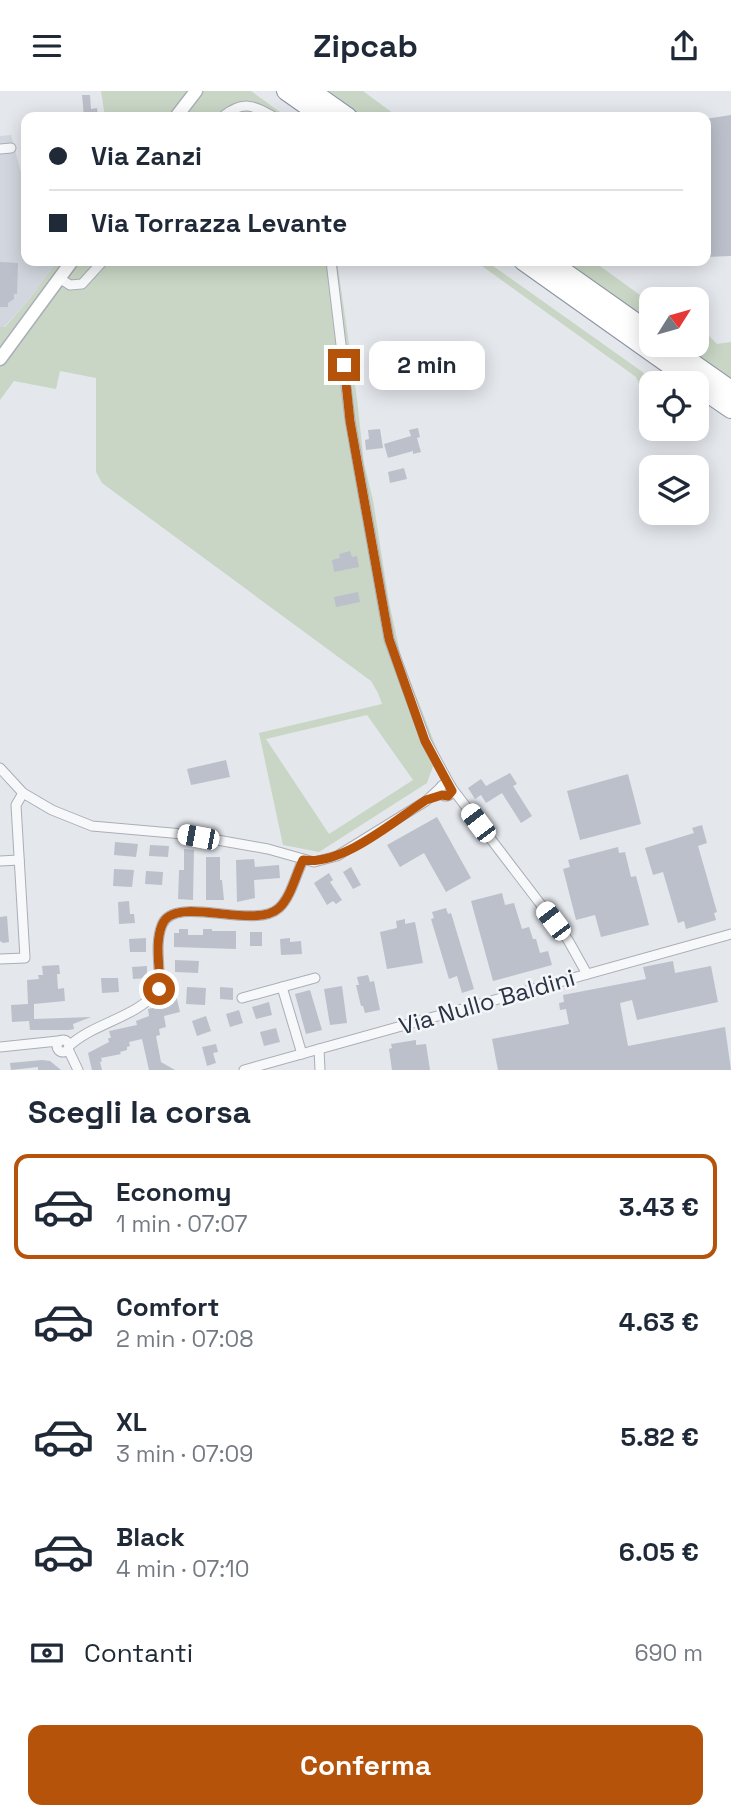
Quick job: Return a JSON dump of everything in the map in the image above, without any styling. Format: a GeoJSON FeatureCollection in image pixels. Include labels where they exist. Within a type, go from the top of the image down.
{"type":"FeatureCollection","features":[{"type":"Feature","properties":{"kind":"highway"},"geometry":{"type":"LineString","coordinates":[[286,91],[316,112]]}},
{"type":"Feature","properties":{"kind":"highway"},"geometry":{"type":"LineString","coordinates":[[311,91],[341,112]]}},
{"type":"Feature","properties":{"kind":"highway"},"geometry":{"type":"LineString","coordinates":[[530,266],[678,371]]}},
{"type":"Feature","properties":{"kind":"highway"},"geometry":{"type":"LineString","coordinates":[[557,266],[639,324]]}},
{"type":"Feature","properties":{"kind":"highway"},"geometry":{"type":"LineString","coordinates":[[684,357],[731,390]]}},
{"type":"Feature","properties":{"kind":"highway"},"geometry":{"type":"LineString","coordinates":[[709,393],[731,409]]}},
{"type":"Feature","properties":{"kind":"main road"},"geometry":{"type":"LineString","coordinates":[[180,112],[195,91]]}},
{"type":"Feature","properties":{"kind":"main road"},"geometry":{"type":"LineString","coordinates":[[0,359],[68,266]]}},
{"type":"Feature","properties":{"kind":"street"},"geometry":{"type":"LineString","coordinates":[[229,112],[243,106],[265,112]]}},
{"type":"Feature","properties":{"kind":"street"},"geometry":{"type":"LineString","coordinates":[[0,149],[10,148]]}},
{"type":"Feature","properties":{"kind":"street"},"geometry":{"type":"LineString","coordinates":[[59,278],[70,285],[82,284],[98,266]]}},
{"type":"Feature","properties":{"kind":"street"},"geometry":{"type":"LineString","coordinates":[[332,266],[350,421],[389,639],[425,741],[440,769],[445,790],[465,807],[568,940],[587,974]]}},
{"type":"Feature","properties":{"kind":"street"},"geometry":{"type":"LineString","coordinates":[[0,768],[23,793],[52,810],[92,826],[183,834],[268,849],[314,862],[337,856],[445,790]]}},
{"type":"Feature","properties":{"kind":"street"},"geometry":{"type":"LineString","coordinates":[[0,960],[25,958],[16,805],[23,793]]}},
{"type":"Feature","properties":{"kind":"street"},"geometry":{"type":"LineString","coordinates":[[0,861],[19,860]]}},
{"type":"Feature","properties":{"kind":"street"},"geometry":{"type":"LineString","coordinates":[[0,1047],[36,1044],[63,1046],[132,1011],[159,989],[159,937],[162,923],[167,917],[183,911],[238,916],[268,915],[285,900],[303,860]]}},
{"type":"Feature","properties":{"kind":"street","name":"Via Nullo Baldini"},"geometry":{"type":"LineString","coordinates":[[244,1070],[731,934]]}},
{"type":"Feature","properties":{"kind":"street"},"geometry":{"type":"LineString","coordinates":[[242,998],[315,978]]}},
{"type":"Feature","properties":{"kind":"street"},"geometry":{"type":"LineString","coordinates":[[282,987],[302,1054]]}},
{"type":"Feature","properties":{"kind":"street"},"geometry":{"type":"LineString","coordinates":[[63,1046],[76,1070]]}},
{"type":"Feature","properties":{"kind":"street"},"geometry":{"type":"LineString","coordinates":[[319,1049],[320,1070]]}},
{"type":"Feature","properties":{"kind":"shaded area"},"geometry":{"type":"Polygon","coordinates":[[[11,135],[21,172],[21,266],[53,266],[28,301],[4,327],[0,327],[0,136],[11,135]]]}},
{"type":"Feature","properties":{"kind":"green space"},"geometry":{"type":"Polygon","coordinates":[[[101,91],[251,91],[280,112],[104,112],[101,91]]]}},
{"type":"Feature","properties":{"kind":"green space"},"geometry":{"type":"Polygon","coordinates":[[[325,91],[363,91],[391,112],[355,112],[325,91]]]}},
{"type":"Feature","properties":{"kind":"green space"},"geometry":{"type":"Polygon","coordinates":[[[53,266],[338,266],[364,463],[373,500],[389,602],[401,657],[438,752],[427,783],[319,852],[283,845],[259,733],[382,704],[378,693],[371,681],[102,483],[96,472],[96,378],[60,371],[56,389],[14,381],[0,400],[0,327],[5,327],[53,266]],[[367,715],[266,739],[329,834],[413,780],[367,715]]]}},
{"type":"Feature","properties":{"kind":"green space"},"geometry":{"type":"Polygon","coordinates":[[[482,266],[493,266],[641,371],[639,384],[636,377],[482,266]]]}},
{"type":"Feature","properties":{"kind":"green space"},"geometry":{"type":"Polygon","coordinates":[[[572,266],[600,266],[639,294],[639,313],[572,266]]]}},
{"type":"Feature","properties":{"kind":"green space"},"geometry":{"type":"Polygon","coordinates":[[[709,336],[717,344],[731,342],[731,378],[701,357],[709,357],[709,336]]]}},
{"type":"Feature","properties":{"kind":"building"},"geometry":{"type":"Polygon","coordinates":[[[82,95],[90,95],[91,109],[97,108],[97,112],[84,112],[82,95]]]}},
{"type":"Feature","properties":{"kind":"building"},"geometry":{"type":"Polygon","coordinates":[[[731,115],[731,256],[711,257],[711,118],[731,115]]]}},
{"type":"Feature","properties":{"kind":"building"},"geometry":{"type":"Polygon","coordinates":[[[0,262],[18,263],[17,294],[14,294],[8,307],[0,307],[0,262]]]}},
{"type":"Feature","properties":{"kind":"building"},"geometry":{"type":"Polygon","coordinates":[[[418,428],[420,437],[417,438],[421,452],[413,454],[413,451],[388,458],[384,444],[411,436],[409,430],[418,428]]]}},
{"type":"Feature","properties":{"kind":"building"},"geometry":{"type":"Polygon","coordinates":[[[380,429],[383,448],[366,450],[368,430],[380,429]]]}},
{"type":"Feature","properties":{"kind":"building"},"geometry":{"type":"Polygon","coordinates":[[[404,468],[407,479],[390,483],[388,472],[404,468]]]}},
{"type":"Feature","properties":{"kind":"building"},"geometry":{"type":"Polygon","coordinates":[[[350,551],[352,557],[357,556],[359,567],[334,572],[332,560],[340,558],[339,554],[350,551]]]}},
{"type":"Feature","properties":{"kind":"building"},"geometry":{"type":"Polygon","coordinates":[[[358,592],[360,602],[336,607],[334,597],[358,592]]]}},
{"type":"Feature","properties":{"kind":"building"},"geometry":{"type":"Polygon","coordinates":[[[226,760],[230,777],[191,785],[187,769],[226,760]]]}},
{"type":"Feature","properties":{"kind":"building"},"geometry":{"type":"Polygon","coordinates":[[[510,773],[517,784],[513,786],[532,816],[521,823],[502,793],[486,803],[481,795],[475,799],[468,788],[481,779],[486,786],[510,773]]]}},
{"type":"Feature","properties":{"kind":"building"},"geometry":{"type":"Polygon","coordinates":[[[628,774],[641,824],[580,840],[567,791],[628,774]]]}},
{"type":"Feature","properties":{"kind":"building"},"geometry":{"type":"Polygon","coordinates":[[[437,817],[471,878],[446,892],[424,853],[400,867],[387,845],[437,817]]]}},
{"type":"Feature","properties":{"kind":"building"},"geometry":{"type":"Polygon","coordinates":[[[702,825],[707,843],[698,846],[717,912],[714,913],[716,920],[686,929],[684,921],[678,923],[663,872],[653,875],[645,848],[694,833],[692,828],[702,825]]]}},
{"type":"Feature","properties":{"kind":"building"},"geometry":{"type":"Polygon","coordinates":[[[115,842],[138,844],[136,857],[114,855],[115,842]]]}},
{"type":"Feature","properties":{"kind":"building"},"geometry":{"type":"Polygon","coordinates":[[[150,845],[169,846],[168,857],[149,856],[150,845]]]}},
{"type":"Feature","properties":{"kind":"building"},"geometry":{"type":"Polygon","coordinates":[[[618,847],[619,853],[625,852],[631,877],[636,876],[649,925],[601,937],[595,915],[576,920],[563,869],[570,867],[568,860],[618,847]]]}},
{"type":"Feature","properties":{"kind":"building"},"geometry":{"type":"Polygon","coordinates":[[[184,849],[194,850],[193,900],[178,899],[179,870],[184,870],[184,849]]]}},
{"type":"Feature","properties":{"kind":"building"},"geometry":{"type":"Polygon","coordinates":[[[206,857],[220,857],[220,880],[224,900],[206,900],[206,857]]]}},
{"type":"Feature","properties":{"kind":"building"},"geometry":{"type":"Polygon","coordinates":[[[254,859],[255,867],[279,865],[280,878],[254,880],[255,898],[237,902],[236,860],[254,859]]]}},
{"type":"Feature","properties":{"kind":"building"},"geometry":{"type":"Polygon","coordinates":[[[351,867],[361,885],[353,889],[343,872],[351,867]]]}},
{"type":"Feature","properties":{"kind":"building"},"geometry":{"type":"Polygon","coordinates":[[[114,869],[134,870],[132,887],[113,886],[114,869]]]}},
{"type":"Feature","properties":{"kind":"building"},"geometry":{"type":"Polygon","coordinates":[[[146,871],[163,872],[162,885],[145,884],[146,871]]]}},
{"type":"Feature","properties":{"kind":"building"},"geometry":{"type":"Polygon","coordinates":[[[329,873],[333,880],[330,882],[342,900],[327,905],[314,883],[329,873]]]}},
{"type":"Feature","properties":{"kind":"building"},"geometry":{"type":"Polygon","coordinates":[[[502,893],[505,905],[514,903],[522,929],[529,927],[540,953],[548,951],[552,965],[493,981],[471,901],[502,893]]]}},
{"type":"Feature","properties":{"kind":"building"},"geometry":{"type":"Polygon","coordinates":[[[129,901],[130,914],[134,914],[135,923],[119,924],[118,902],[129,901]]]}},
{"type":"Feature","properties":{"kind":"building"},"geometry":{"type":"Polygon","coordinates":[[[446,908],[448,914],[451,913],[474,989],[462,993],[457,976],[449,979],[431,919],[434,918],[432,912],[446,908]]]}},
{"type":"Feature","properties":{"kind":"building"},"geometry":{"type":"Polygon","coordinates":[[[7,916],[9,942],[3,943],[0,941],[0,917],[7,916]]]}},
{"type":"Feature","properties":{"kind":"building"},"geometry":{"type":"Polygon","coordinates":[[[405,919],[405,924],[415,922],[423,963],[387,969],[380,932],[397,928],[396,921],[405,919]]]}},
{"type":"Feature","properties":{"kind":"building"},"geometry":{"type":"Polygon","coordinates":[[[179,929],[188,929],[188,935],[203,935],[203,929],[236,931],[236,949],[174,947],[174,933],[179,933],[179,929]]]}},
{"type":"Feature","properties":{"kind":"building"},"geometry":{"type":"Polygon","coordinates":[[[250,932],[262,932],[262,946],[250,946],[250,932]]]}},
{"type":"Feature","properties":{"kind":"building"},"geometry":{"type":"Polygon","coordinates":[[[146,938],[146,952],[130,952],[129,939],[146,938]]]}},
{"type":"Feature","properties":{"kind":"building"},"geometry":{"type":"Polygon","coordinates":[[[290,938],[290,942],[301,941],[302,954],[281,955],[280,939],[290,938]]]}},
{"type":"Feature","properties":{"kind":"building"},"geometry":{"type":"Polygon","coordinates":[[[175,960],[199,961],[198,973],[175,972],[175,960]]]}},
{"type":"Feature","properties":{"kind":"building"},"geometry":{"type":"Polygon","coordinates":[[[673,961],[675,973],[711,966],[718,1002],[637,1020],[632,1000],[620,1003],[628,1046],[725,1027],[731,1070],[498,1070],[492,1039],[569,1024],[566,1009],[560,1010],[559,1003],[564,1002],[563,995],[646,979],[643,967],[673,961]]]}},
{"type":"Feature","properties":{"kind":"building"},"geometry":{"type":"Polygon","coordinates":[[[59,965],[58,989],[64,988],[65,1001],[34,1004],[34,1019],[91,1017],[73,1024],[74,1029],[69,1030],[30,1030],[29,1021],[12,1022],[11,1005],[28,1004],[27,980],[39,979],[38,975],[43,975],[42,966],[59,965]]]}},
{"type":"Feature","properties":{"kind":"building"},"geometry":{"type":"Polygon","coordinates":[[[147,966],[147,978],[133,979],[132,967],[147,966]]]}},
{"type":"Feature","properties":{"kind":"building"},"geometry":{"type":"Polygon","coordinates":[[[368,975],[370,982],[374,981],[380,1010],[365,1013],[356,985],[359,985],[357,977],[368,975]]]}},
{"type":"Feature","properties":{"kind":"building"},"geometry":{"type":"Polygon","coordinates":[[[101,978],[118,978],[119,992],[102,993],[101,978]]]}},
{"type":"Feature","properties":{"kind":"building"},"geometry":{"type":"Polygon","coordinates":[[[342,986],[347,1023],[330,1025],[324,989],[342,986]]]}},
{"type":"Feature","properties":{"kind":"building"},"geometry":{"type":"Polygon","coordinates":[[[187,987],[206,988],[205,1005],[186,1004],[187,987]]]}},
{"type":"Feature","properties":{"kind":"building"},"geometry":{"type":"Polygon","coordinates":[[[220,987],[233,988],[233,1000],[220,999],[220,987]]]}},
{"type":"Feature","properties":{"kind":"building"},"geometry":{"type":"Polygon","coordinates":[[[310,990],[322,1030],[306,1034],[295,994],[310,990]]]}},
{"type":"Feature","properties":{"kind":"building"},"geometry":{"type":"Polygon","coordinates":[[[176,995],[180,1012],[164,1016],[166,1027],[159,1029],[160,1035],[156,1036],[161,1062],[175,1070],[149,1070],[142,1039],[129,1042],[130,1046],[120,1052],[121,1054],[101,1058],[102,1070],[92,1070],[88,1053],[109,1042],[109,1031],[137,1025],[136,1021],[149,1016],[148,1009],[166,1005],[164,998],[176,995]]]}},
{"type":"Feature","properties":{"kind":"building"},"geometry":{"type":"Polygon","coordinates":[[[269,1002],[272,1015],[256,1019],[252,1007],[269,1002]]]}},
{"type":"Feature","properties":{"kind":"building"},"geometry":{"type":"Polygon","coordinates":[[[239,1010],[243,1023],[230,1027],[226,1014],[239,1010]]]}},
{"type":"Feature","properties":{"kind":"building"},"geometry":{"type":"Polygon","coordinates":[[[206,1016],[211,1031],[197,1036],[192,1021],[206,1016]]]}},
{"type":"Feature","properties":{"kind":"building"},"geometry":{"type":"Polygon","coordinates":[[[276,1028],[280,1042],[264,1046],[260,1032],[276,1028]]]}},
{"type":"Feature","properties":{"kind":"building"},"geometry":{"type":"Polygon","coordinates":[[[416,1040],[416,1045],[426,1044],[430,1070],[392,1070],[389,1049],[392,1048],[391,1044],[416,1040]]]}},
{"type":"Feature","properties":{"kind":"building"},"geometry":{"type":"Polygon","coordinates":[[[216,1044],[218,1052],[213,1053],[216,1063],[207,1066],[202,1047],[216,1044]]]}},
{"type":"Feature","properties":{"kind":"building"},"geometry":{"type":"Polygon","coordinates":[[[50,1061],[61,1070],[38,1070],[38,1067],[11,1070],[10,1063],[50,1061]]]}},
{"type":"Feature","properties":{"kind":"route"},"geometry":{"type":"LineString","coordinates":[[159,989],[159,937],[162,923],[167,917],[183,911],[238,916],[268,915],[285,900],[303,860],[323,861],[337,856],[426,800],[448,796],[452,791],[425,741],[389,639],[350,421],[344,365]]}}]}
